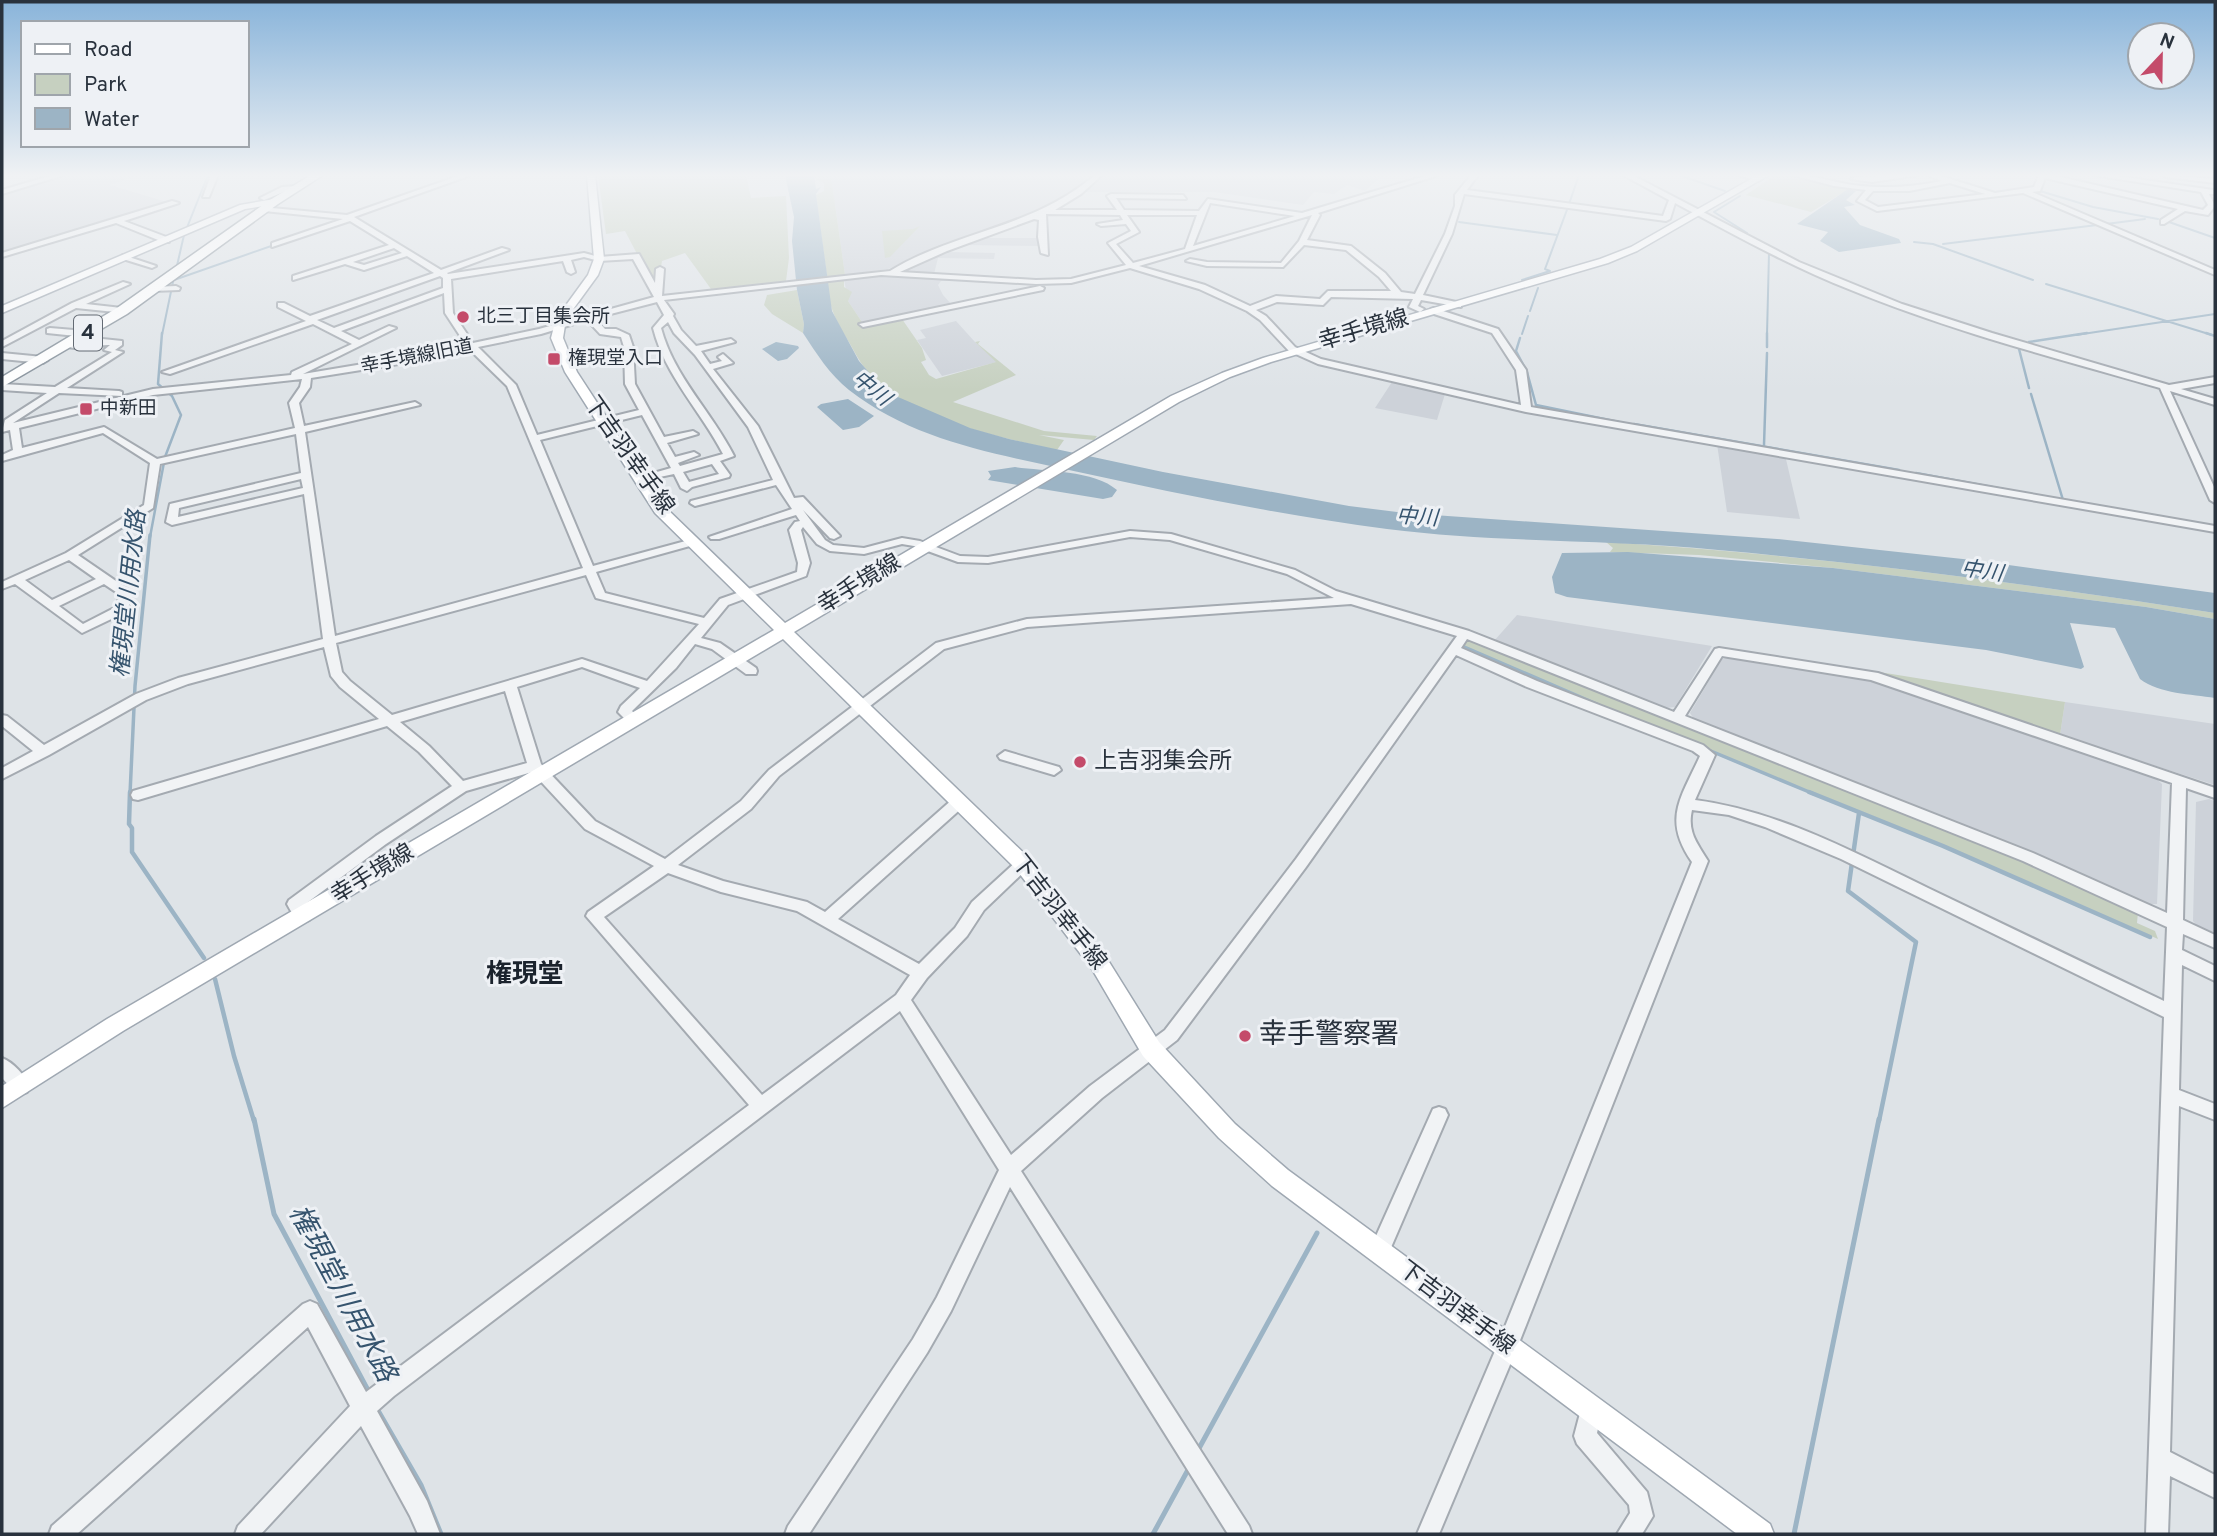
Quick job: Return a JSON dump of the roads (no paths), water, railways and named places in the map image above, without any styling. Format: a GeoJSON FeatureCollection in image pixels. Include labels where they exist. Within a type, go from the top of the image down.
{"type":"FeatureCollection","features":[{"type":"Feature","properties":{"kind":"highway","name":"4"},"geometry":{"type":"LineString","coordinates":[[2,385],[68,345],[86,340],[153,289],[175,278],[213,247]]}},
{"type":"Feature","properties":{"kind":"main road"},"geometry":{"type":"LineString","coordinates":[[2,310],[150,247]]}},
{"type":"Feature","properties":{"kind":"main road"},"geometry":{"type":"LineString","coordinates":[[558,326],[593,275],[600,259],[599,247]]}},
{"type":"Feature","properties":{"kind":"main road","name":"幸手境線"},"geometry":{"type":"LineString","coordinates":[[2,1098],[197,976],[303,916],[539,770],[633,719],[1192,390],[1296,351],[1458,305],[1621,255],[1636,247]]}},
{"type":"Feature","properties":{"kind":"main road","name":"下吉羽幸手線"},"geometry":{"type":"LineString","coordinates":[[558,326],[557,338],[564,359],[601,423],[660,510],[1023,864],[1099,963],[1151,1049],[1227,1131],[1280,1178],[1760,1534]]}},
{"type":"Feature","properties":{"kind":"street"},"geometry":{"type":"LineString","coordinates":[[2,255],[30,247]]}},
{"type":"Feature","properties":{"kind":"street"},"geometry":{"type":"LineString","coordinates":[[296,278],[391,247]]}},
{"type":"Feature","properties":{"kind":"street"},"geometry":{"type":"LineString","coordinates":[[399,247],[445,275],[584,256],[600,259],[636,256],[684,340],[695,349],[753,426],[780,481],[798,505],[834,536]]}},
{"type":"Feature","properties":{"kind":"street"},"geometry":{"type":"LineString","coordinates":[[891,273],[956,247]]}},
{"type":"Feature","properties":{"kind":"street"},"geometry":{"type":"LineString","coordinates":[[1044,247],[1045,253]]}},
{"type":"Feature","properties":{"kind":"street"},"geometry":{"type":"LineString","coordinates":[[1115,247],[1133,267],[1192,276],[1263,318],[1282,340],[1296,351],[1340,368],[1526,409],[2215,529]]}},
{"type":"Feature","properties":{"kind":"street"},"geometry":{"type":"LineString","coordinates":[[1188,251],[1189,247]]}},
{"type":"Feature","properties":{"kind":"street","name":"幸手境線旧道"},"geometry":{"type":"LineString","coordinates":[[131,396],[174,389],[307,376],[471,346],[558,326],[658,297],[891,273],[1060,282],[1133,267],[1202,247]]}},
{"type":"Feature","properties":{"kind":"street"},"geometry":{"type":"LineString","coordinates":[[1177,254],[1190,261],[1207,264],[1283,265],[1297,247]]}},
{"type":"Feature","properties":{"kind":"street"},"geometry":{"type":"LineString","coordinates":[[1338,247],[1349,248],[1382,275],[1398,294]]}},
{"type":"Feature","properties":{"kind":"street"},"geometry":{"type":"LineString","coordinates":[[1420,309],[1413,307],[1441,247]]}},
{"type":"Feature","properties":{"kind":"street"},"geometry":{"type":"LineString","coordinates":[[1767,247],[1867,293],[2215,402]]}},
{"type":"Feature","properties":{"kind":"street"},"geometry":{"type":"LineString","coordinates":[[2154,247],[2215,273]]}},
{"type":"Feature","properties":{"kind":"street"},"geometry":{"type":"LineString","coordinates":[[167,372],[445,275],[505,250]]}},
{"type":"Feature","properties":{"kind":"street"},"geometry":{"type":"LineString","coordinates":[[346,262],[364,268],[410,253]]}},
{"type":"Feature","properties":{"kind":"street"},"geometry":{"type":"LineString","coordinates":[[125,257],[152,266]]}},
{"type":"Feature","properties":{"kind":"street"},"geometry":{"type":"LineString","coordinates":[[566,258],[571,272]]}},
{"type":"Feature","properties":{"kind":"street"},"geometry":{"type":"LineString","coordinates":[[1190,261],[1192,276]]}},
{"type":"Feature","properties":{"kind":"street"},"geometry":{"type":"LineString","coordinates":[[658,297],[660,270]]}},
{"type":"Feature","properties":{"kind":"street"},"geometry":{"type":"LineString","coordinates":[[445,275],[450,313],[471,346],[511,385],[600,595],[705,622]]}},
{"type":"Feature","properties":{"kind":"street"},"geometry":{"type":"LineString","coordinates":[[863,324],[1060,282]]}},
{"type":"Feature","properties":{"kind":"street"},"geometry":{"type":"LineString","coordinates":[[2,344],[75,305],[126,284]]}},
{"type":"Feature","properties":{"kind":"street"},"geometry":{"type":"LineString","coordinates":[[334,331],[448,289]]}},
{"type":"Feature","properties":{"kind":"street"},"geometry":{"type":"LineString","coordinates":[[1250,309],[1276,299],[1323,302],[1328,294],[1398,294],[1458,305]]}},
{"type":"Feature","properties":{"kind":"street"},"geometry":{"type":"LineString","coordinates":[[75,305],[122,311]]}},
{"type":"Feature","properties":{"kind":"street"},"geometry":{"type":"LineString","coordinates":[[281,305],[359,344]]}},
{"type":"Feature","properties":{"kind":"street"},"geometry":{"type":"LineString","coordinates":[[1434,311],[1495,331],[1521,370],[1526,409]]}},
{"type":"Feature","properties":{"kind":"street"},"geometry":{"type":"LineString","coordinates":[[670,314],[657,328],[660,345],[722,438],[729,456],[675,466]]}},
{"type":"Feature","properties":{"kind":"street"},"geometry":{"type":"LineString","coordinates":[[589,317],[603,332],[625,335],[630,347],[630,384],[686,487],[725,475],[714,460]]}},
{"type":"Feature","properties":{"kind":"street"},"geometry":{"type":"LineString","coordinates":[[358,328],[378,335]]}},
{"type":"Feature","properties":{"kind":"street"},"geometry":{"type":"LineString","coordinates":[[291,378],[297,372],[392,328]]}},
{"type":"Feature","properties":{"kind":"street"},"geometry":{"type":"LineString","coordinates":[[50,331],[86,340],[119,343],[106,351]]}},
{"type":"Feature","properties":{"kind":"street"},"geometry":{"type":"LineString","coordinates":[[18,452],[8,427],[10,420],[118,352],[89,351],[86,340]]}},
{"type":"Feature","properties":{"kind":"street"},"geometry":{"type":"LineString","coordinates":[[695,349],[731,342]]}},
{"type":"Feature","properties":{"kind":"street"},"geometry":{"type":"LineString","coordinates":[[2,356],[43,360]]}},
{"type":"Feature","properties":{"kind":"street"},"geometry":{"type":"LineString","coordinates":[[708,367],[728,363],[723,357]]}},
{"type":"Feature","properties":{"kind":"street"},"geometry":{"type":"LineString","coordinates":[[307,376],[305,387],[294,403],[336,673],[461,788]]}},
{"type":"Feature","properties":{"kind":"street"},"geometry":{"type":"LineString","coordinates":[[2215,380],[2164,389],[2215,500]]}},
{"type":"Feature","properties":{"kind":"street"},"geometry":{"type":"LineString","coordinates":[[2,385],[131,396]]}},
{"type":"Feature","properties":{"kind":"street"},"geometry":{"type":"LineString","coordinates":[[8,427],[131,396]]}},
{"type":"Feature","properties":{"kind":"street"},"geometry":{"type":"LineString","coordinates":[[2,458],[104,430],[155,462],[415,405]]}},
{"type":"Feature","properties":{"kind":"street"},"geometry":{"type":"LineString","coordinates":[[533,439],[644,412]]}},
{"type":"Feature","properties":{"kind":"street"},"geometry":{"type":"LineString","coordinates":[[662,441],[693,434]]}},
{"type":"Feature","properties":{"kind":"street"},"geometry":{"type":"LineString","coordinates":[[640,480],[694,455]]}},
{"type":"Feature","properties":{"kind":"street"},"geometry":{"type":"LineString","coordinates":[[2,586],[70,555],[149,506],[155,462]]}},
{"type":"Feature","properties":{"kind":"street"},"geometry":{"type":"LineString","coordinates":[[305,475],[174,506],[173,522],[308,490]]}},
{"type":"Feature","properties":{"kind":"street"},"geometry":{"type":"LineString","coordinates":[[695,503],[780,481]]}},
{"type":"Feature","properties":{"kind":"street"},"geometry":{"type":"LineString","coordinates":[[798,505],[806,523],[821,542],[838,551],[864,551],[902,541],[958,559],[1003,558],[1098,539],[1149,534],[1171,537],[1291,572],[1324,590],[1352,600],[1465,634],[2028,857],[2215,942]]}},
{"type":"Feature","properties":{"kind":"street"},"geometry":{"type":"LineString","coordinates":[[715,537],[798,505]]}},
{"type":"Feature","properties":{"kind":"street"},"geometry":{"type":"LineString","coordinates":[[633,719],[625,712],[626,709],[724,602],[802,574],[804,563],[795,530],[806,523]]}},
{"type":"Feature","properties":{"kind":"street"},"geometry":{"type":"LineString","coordinates":[[2,774],[141,697],[183,681],[693,542]]}},
{"type":"Feature","properties":{"kind":"street"},"geometry":{"type":"LineString","coordinates":[[16,579],[82,629],[124,608],[125,593],[70,555]]}},
{"type":"Feature","properties":{"kind":"street"},"geometry":{"type":"LineString","coordinates":[[51,604],[105,579]]}},
{"type":"Feature","properties":{"kind":"street"},"geometry":{"type":"LineString","coordinates":[[760,1105],[594,916],[746,805],[774,774],[940,646],[1027,622],[1352,600]]}},
{"type":"Feature","properties":{"kind":"street"},"geometry":{"type":"LineString","coordinates":[[796,1534],[920,1346],[944,1304],[1010,1168],[1096,1092],[1171,1035],[1322,834],[1465,634]]}},
{"type":"Feature","properties":{"kind":"street"},"geometry":{"type":"LineString","coordinates":[[692,639],[716,646],[751,671]]}},
{"type":"Feature","properties":{"kind":"street"},"geometry":{"type":"LineString","coordinates":[[1428,1534],[1507,1348],[1700,861],[1685,838],[1683,824],[1687,804],[1708,755],[1698,748],[1532,684],[1453,649]]}},
{"type":"Feature","properties":{"kind":"street"},"geometry":{"type":"LineString","coordinates":[[1677,718],[1719,652],[1873,676],[2215,793]]}},
{"type":"Feature","properties":{"kind":"street"},"geometry":{"type":"LineString","coordinates":[[138,795],[392,722],[582,663],[649,686]]}},
{"type":"Feature","properties":{"kind":"street"},"geometry":{"type":"LineString","coordinates":[[510,685],[539,770],[590,825],[666,866],[721,886],[801,906],[920,973]]}},
{"type":"Feature","properties":{"kind":"street"},"geometry":{"type":"LineString","coordinates":[[2,719],[44,752]]}},
{"type":"Feature","properties":{"kind":"street"},"geometry":{"type":"LineString","coordinates":[[1005,756],[1054,770]]}},
{"type":"Feature","properties":{"kind":"street"},"geometry":{"type":"LineString","coordinates":[[303,916],[295,904],[381,840],[461,788],[486,778],[539,770]]}},
{"type":"Feature","properties":{"kind":"street"},"geometry":{"type":"LineString","coordinates":[[2157,1534],[2179,781]]}},
{"type":"Feature","properties":{"kind":"street"},"geometry":{"type":"LineString","coordinates":[[827,920],[959,802]]}},
{"type":"Feature","properties":{"kind":"street"},"geometry":{"type":"LineString","coordinates":[[1687,804],[1730,810],[1750,816],[1846,855],[2172,1013]]}},
{"type":"Feature","properties":{"kind":"street"},"geometry":{"type":"LineString","coordinates":[[246,1534],[364,1408],[760,1105],[902,1000],[920,973],[961,932],[978,906],[1023,864]]}},
{"type":"Feature","properties":{"kind":"street"},"geometry":{"type":"LineString","coordinates":[[2173,953],[2215,974]]}},
{"type":"Feature","properties":{"kind":"street"},"geometry":{"type":"LineString","coordinates":[[902,1000],[1241,1534]]}},
{"type":"Feature","properties":{"kind":"street"},"geometry":{"type":"LineString","coordinates":[[2,1066],[21,1086]]}},
{"type":"Feature","properties":{"kind":"street"},"geometry":{"type":"LineString","coordinates":[[2171,1095],[2215,1112]]}},
{"type":"Feature","properties":{"kind":"street"},"geometry":{"type":"LineString","coordinates":[[1379,1252],[1439,1115]]}},
{"type":"Feature","properties":{"kind":"street"},"geometry":{"type":"LineString","coordinates":[[60,1534],[310,1311],[429,1534]]}},
{"type":"Feature","properties":{"kind":"street"},"geometry":{"type":"LineString","coordinates":[[1591,1410],[1584,1436],[1639,1500],[1643,1516],[1628,1534]]}},
{"type":"Feature","properties":{"kind":"street"},"geometry":{"type":"LineString","coordinates":[[2159,1458],[2215,1487]]}},
{"type":"Feature","properties":{"kind":"water","name":"中川"},"geometry":{"type":"Polygon","coordinates":[[[793,247],[823,247],[832,311],[859,361],[873,377],[898,397],[970,428],[1009,439],[1163,472],[1349,506],[1405,513],[1777,539],[1972,560],[2215,593],[2215,613],[1967,577],[1781,556],[1677,547],[1470,537],[1387,529],[1188,495],[1011,457],[926,433],[874,407],[849,390],[830,371],[803,333],[804,324],[793,247]]]}},
{"type":"Feature","properties":{"kind":"water"},"geometry":{"type":"Polygon","coordinates":[[[1830,247],[1876,247],[1839,252],[1830,247]]]}},
{"type":"Feature","properties":{"kind":"water"},"geometry":{"type":"Polygon","coordinates":[[[776,342],[799,348],[787,359],[778,361],[762,349],[776,342]]]}},
{"type":"Feature","properties":{"kind":"water"},"geometry":{"type":"Polygon","coordinates":[[[848,399],[874,416],[859,427],[843,430],[817,407],[821,404],[848,399]]]}},
{"type":"Feature","properties":{"kind":"water"},"geometry":{"type":"Polygon","coordinates":[[[1015,467],[1082,475],[1107,483],[1117,490],[1112,497],[1103,499],[988,480],[991,476],[988,471],[1015,467]]]}},
{"type":"Feature","properties":{"kind":"water"},"geometry":{"type":"Polygon","coordinates":[[[1628,552],[1833,568],[2146,607],[2215,619],[2215,698],[2166,691],[2140,679],[2115,628],[2070,623],[2084,667],[2081,669],[1986,650],[1567,597],[1555,593],[1552,577],[1562,553],[1628,552]]]}},
{"type":"Feature","properties":{"kind":"waterway"},"geometry":{"type":"LineString","coordinates":[[176,270],[181,247]]}},
{"type":"Feature","properties":{"kind":"waterway","name":"権現堂川用水路"},"geometry":{"type":"LineString","coordinates":[[174,280],[269,247]]}},
{"type":"Feature","properties":{"kind":"waterway"},"geometry":{"type":"LineString","coordinates":[[1522,280],[1550,271],[1545,269],[1553,247]]}},
{"type":"Feature","properties":{"kind":"waterway"},"geometry":{"type":"LineString","coordinates":[[1757,247],[1769,253],[1767,335]]}},
{"type":"Feature","properties":{"kind":"waterway"},"geometry":{"type":"LineString","coordinates":[[1940,247],[2033,280]]}},
{"type":"Feature","properties":{"kind":"waterway","name":"権現堂川用水路"},"geometry":{"type":"LineString","coordinates":[[162,335],[174,277]]}},
{"type":"Feature","properties":{"kind":"waterway"},"geometry":{"type":"LineString","coordinates":[[2046,284],[2167,321]]}},
{"type":"Feature","properties":{"kind":"waterway"},"geometry":{"type":"LineString","coordinates":[[1530,311],[1538,288]]}},
{"type":"Feature","properties":{"kind":"waterway"},"geometry":{"type":"LineString","coordinates":[[2167,321],[2215,314]]}},
{"type":"Feature","properties":{"kind":"waterway"},"geometry":{"type":"LineString","coordinates":[[1522,334],[1528,316]]}},
{"type":"Feature","properties":{"kind":"waterway"},"geometry":{"type":"LineString","coordinates":[[2076,335],[2167,321]]}},
{"type":"Feature","properties":{"kind":"waterway"},"geometry":{"type":"LineString","coordinates":[[2167,321],[2212,335]]}},
{"type":"Feature","properties":{"kind":"waterway","name":"権現堂川用水路"},"geometry":{"type":"LineString","coordinates":[[150,537],[165,457],[181,415],[172,396],[158,384],[162,333]]}},
{"type":"Feature","properties":{"kind":"waterway"},"geometry":{"type":"LineString","coordinates":[[2029,342],[2087,333]]}},
{"type":"Feature","properties":{"kind":"waterway"},"geometry":{"type":"LineString","coordinates":[[2206,333],[2212,335]]}},
{"type":"Feature","properties":{"kind":"waterway"},"geometry":{"type":"LineString","coordinates":[[1767,335],[1767,347]]}},
{"type":"Feature","properties":{"kind":"waterway"},"geometry":{"type":"LineString","coordinates":[[1520,338],[1516,351],[1527,372],[1536,405],[1619,422]]}},
{"type":"Feature","properties":{"kind":"waterway"},"geometry":{"type":"LineString","coordinates":[[2018,345],[2029,388]]}},
{"type":"Feature","properties":{"kind":"waterway"},"geometry":{"type":"LineString","coordinates":[[1764,445],[1767,353]]}},
{"type":"Feature","properties":{"kind":"waterway"},"geometry":{"type":"LineString","coordinates":[[2031,394],[2063,500],[2059,499]]}},
{"type":"Feature","properties":{"kind":"waterway"},"geometry":{"type":"LineString","coordinates":[[1634,424],[1899,470]]}},
{"type":"Feature","properties":{"kind":"waterway"},"geometry":{"type":"LineString","coordinates":[[1916,473],[2003,489]]}},
{"type":"Feature","properties":{"kind":"waterway","name":"権現堂川用水路"},"geometry":{"type":"LineString","coordinates":[[130,794],[135,686],[150,535]]}},
{"type":"Feature","properties":{"kind":"waterway"},"geometry":{"type":"LineString","coordinates":[[1462,646],[1599,705]]}},
{"type":"Feature","properties":{"kind":"waterway"},"geometry":{"type":"LineString","coordinates":[[1706,749],[1814,794]]}},
{"type":"Feature","properties":{"kind":"waterway","name":"権現堂川用水路"},"geometry":{"type":"LineString","coordinates":[[130,792],[132,852],[204,958]]}},
{"type":"Feature","properties":{"kind":"waterway"},"geometry":{"type":"LineString","coordinates":[[1809,792],[1943,846],[2150,937]]}},
{"type":"Feature","properties":{"kind":"waterway"},"geometry":{"type":"LineString","coordinates":[[1859,813],[1848,891],[1916,942],[1879,1121]]}},
{"type":"Feature","properties":{"kind":"waterway","name":"権現堂川用水路"},"geometry":{"type":"LineString","coordinates":[[215,979],[254,1121]]}},
{"type":"Feature","properties":{"kind":"waterway","name":"権現堂川用水路"},"geometry":{"type":"LineString","coordinates":[[254,1119],[274,1214],[370,1394]]}},
{"type":"Feature","properties":{"kind":"waterway"},"geometry":{"type":"LineString","coordinates":[[1794,1534],[1879,1119]]}},
{"type":"Feature","properties":{"kind":"waterway"},"geometry":{"type":"LineString","coordinates":[[1197,1452],[1317,1233]]}},
{"type":"Feature","properties":{"kind":"waterway","name":"権現堂川用水路"},"geometry":{"type":"LineString","coordinates":[[376,1407],[421,1485],[441,1534]]}},
{"type":"Feature","properties":{"kind":"waterway"},"geometry":{"type":"LineString","coordinates":[[1153,1534],[1189,1468]]}},
{"type":"Feature","properties":{"kind":"place","name":"北三丁目集会所"},"geometry":{"type":"Point","coordinates":[463,317]}},
{"type":"Feature","properties":{"kind":"place","name":"権現堂入口"},"geometry":{"type":"Point","coordinates":[554,359]}},
{"type":"Feature","properties":{"kind":"place","name":"中新田"},"geometry":{"type":"Point","coordinates":[86,409]}},
{"type":"Feature","properties":{"kind":"place","name":"上吉羽集会所"},"geometry":{"type":"Point","coordinates":[1080,762]}},
{"type":"Feature","properties":{"kind":"place","name":"幸手警察署"},"geometry":{"type":"Point","coordinates":[1245,1036]}},
{"type":"Feature","properties":{"kind":"district","name":"権現堂"},"geometry":{"type":"Point","coordinates":[525,975]}}]}
